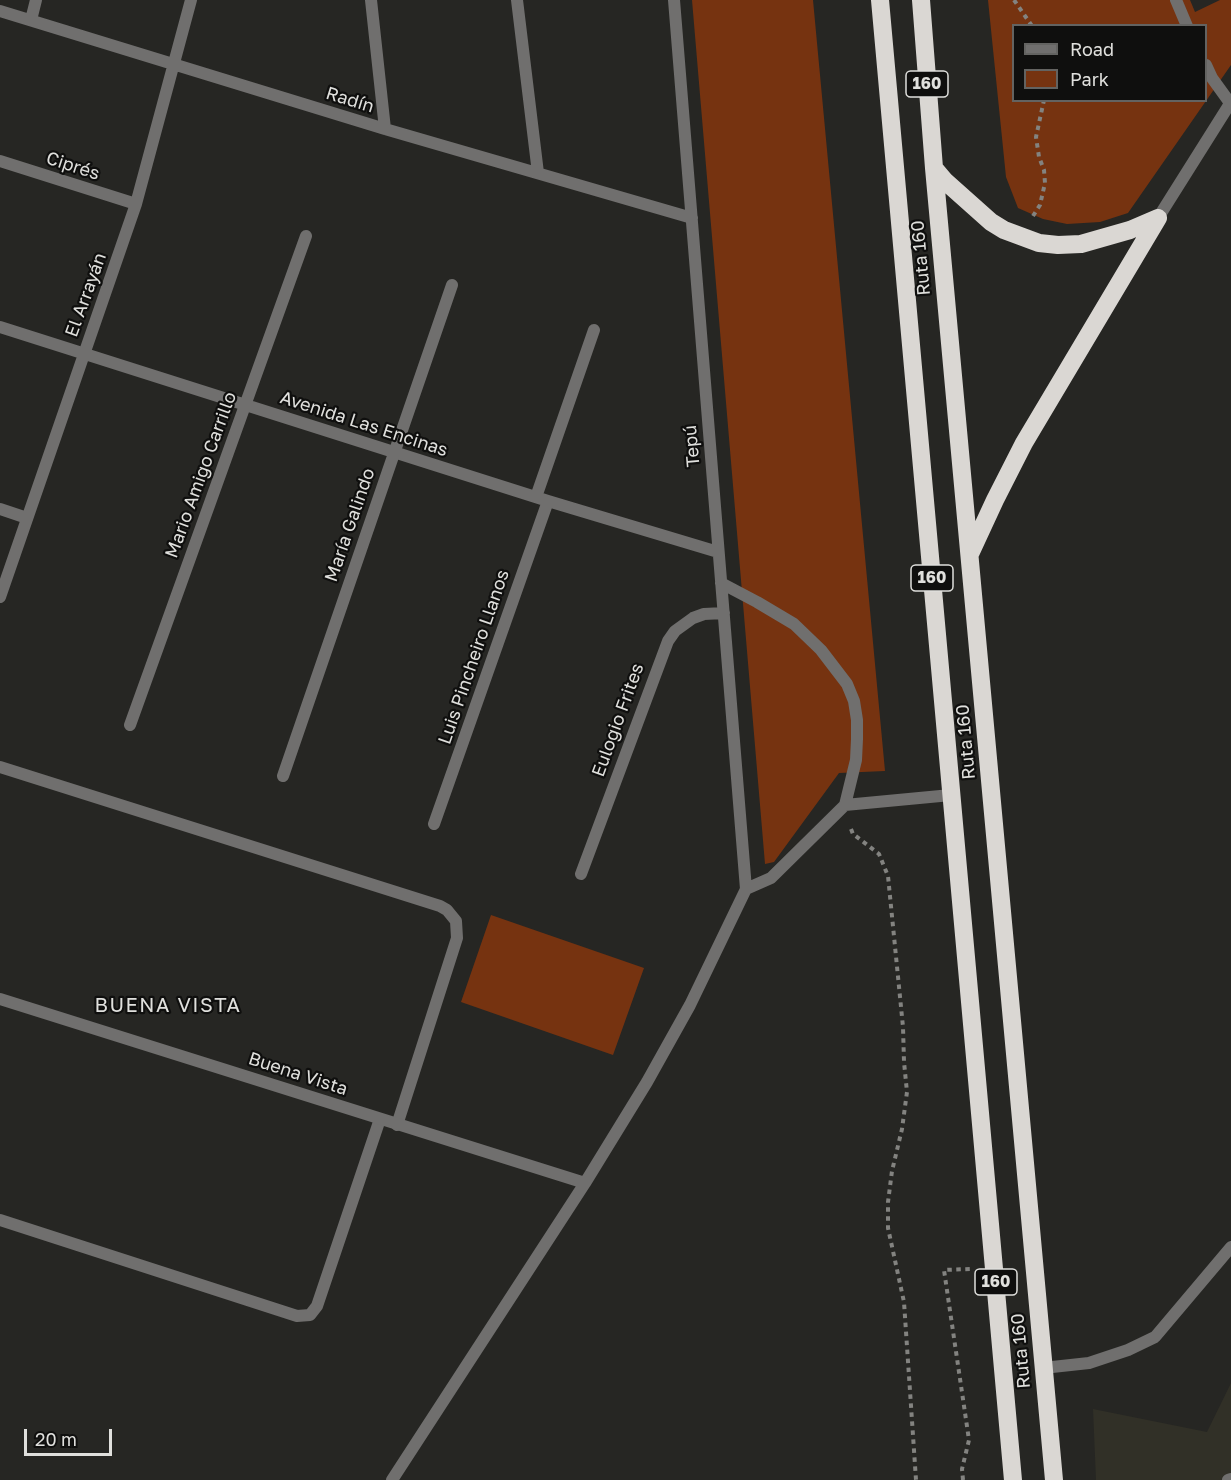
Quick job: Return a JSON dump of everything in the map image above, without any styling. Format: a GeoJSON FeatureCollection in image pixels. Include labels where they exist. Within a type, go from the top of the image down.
{"type":"FeatureCollection","features":[{"type":"Feature","properties":{"kind":"highway","name":"Ruta 160"},"geometry":{"type":"LineString","coordinates":[[880,0],[1013,1480]]}},
{"type":"Feature","properties":{"kind":"highway","name":"Ruta 160"},"geometry":{"type":"LineString","coordinates":[[921,0],[934,168],[1054,1480]]}},
{"type":"Feature","properties":{"kind":"highway"},"geometry":{"type":"LineString","coordinates":[[934,168],[979,212],[1004,230],[1039,243],[1081,244],[1130,230],[1158,218]]}},
{"type":"Feature","properties":{"kind":"highway"},"geometry":{"type":"LineString","coordinates":[[970,555],[1024,443],[1158,218]]}},
{"type":"Feature","properties":{"kind":"street"},"geometry":{"type":"LineString","coordinates":[[31,20],[36,0]]}},
{"type":"Feature","properties":{"kind":"street","name":"El Arrayán"},"geometry":{"type":"LineString","coordinates":[[0,597],[136,204],[191,0]]}},
{"type":"Feature","properties":{"kind":"street"},"geometry":{"type":"LineString","coordinates":[[371,0],[385,129]]}},
{"type":"Feature","properties":{"kind":"street"},"geometry":{"type":"LineString","coordinates":[[517,0],[538,173]]}},
{"type":"Feature","properties":{"kind":"street","name":"Tepú"},"geometry":{"type":"LineString","coordinates":[[674,0],[746,889]]}},
{"type":"Feature","properties":{"kind":"street"},"geometry":{"type":"LineString","coordinates":[[1176,0],[1186,24]]}},
{"type":"Feature","properties":{"kind":"street","name":"Radín"},"geometry":{"type":"LineString","coordinates":[[0,11],[173,66],[692,218]]}},
{"type":"Feature","properties":{"kind":"street"},"geometry":{"type":"LineString","coordinates":[[1158,218],[1231,103],[1212,78],[1207,67]]}},
{"type":"Feature","properties":{"kind":"street","name":"Ciprés"},"geometry":{"type":"LineString","coordinates":[[0,161],[136,204]]}},
{"type":"Feature","properties":{"kind":"street","name":"Mario Amigo Carrillo"},"geometry":{"type":"LineString","coordinates":[[130,725],[306,236]]}},
{"type":"Feature","properties":{"kind":"street","name":"María Galindo"},"geometry":{"type":"LineString","coordinates":[[283,776],[452,285]]}},
{"type":"Feature","properties":{"kind":"street","name":"Avenida Las Encinas"},"geometry":{"type":"LineString","coordinates":[[0,327],[394,453],[718,552]]}},
{"type":"Feature","properties":{"kind":"street","name":"Luis Pincheiro Llanos"},"geometry":{"type":"LineString","coordinates":[[434,824],[542,499],[594,330]]}},
{"type":"Feature","properties":{"kind":"street"},"geometry":{"type":"LineString","coordinates":[[0,509],[27,518]]}},
{"type":"Feature","properties":{"kind":"street"},"geometry":{"type":"LineString","coordinates":[[392,1480],[585,1183],[669,1044],[746,889],[771,878],[845,805],[855,768],[857,738],[854,701],[847,684],[821,650],[794,624],[721,583]]}},
{"type":"Feature","properties":{"kind":"street","name":"Eulogio Frites"},"geometry":{"type":"LineString","coordinates":[[581,874],[668,641],[675,631],[693,618],[704,614],[723,613]]}},
{"type":"Feature","properties":{"kind":"street"},"geometry":{"type":"LineString","coordinates":[[0,767],[447,910],[456,921],[457,938],[397,1125]]}},
{"type":"Feature","properties":{"kind":"street"},"geometry":{"type":"LineString","coordinates":[[845,805],[951,795]]}},
{"type":"Feature","properties":{"kind":"street","name":"Buena Vista"},"geometry":{"type":"LineString","coordinates":[[0,999],[585,1183]]}},
{"type":"Feature","properties":{"kind":"street"},"geometry":{"type":"LineString","coordinates":[[0,1221],[297,1316],[310,1315],[317,1306],[380,1119]]}},
{"type":"Feature","properties":{"kind":"street"},"geometry":{"type":"LineString","coordinates":[[1043,1368],[1089,1363],[1128,1350],[1155,1337],[1231,1247]]}},
{"type":"Feature","properties":{"kind":"path"},"geometry":{"type":"LineString","coordinates":[[1014,0],[1031,24]]}},
{"type":"Feature","properties":{"kind":"path"},"geometry":{"type":"LineString","coordinates":[[1020,237],[1044,195],[1044,170],[1036,137],[1044,102]]}},
{"type":"Feature","properties":{"kind":"path"},"geometry":{"type":"LineString","coordinates":[[845,805],[853,834],[879,853],[888,876],[907,1092],[902,1129],[892,1171],[888,1202],[888,1228],[904,1302],[916,1480]]}},
{"type":"Feature","properties":{"kind":"path"},"geometry":{"type":"LineString","coordinates":[[963,1480],[962,1469],[969,1440],[944,1270],[995,1269]]}},
{"type":"Feature","properties":{"kind":"shaded area"},"geometry":{"type":"Polygon","coordinates":[[[1231,1383],[1231,1480],[1096,1480],[1093,1409],[1207,1432],[1231,1383]]]}},
{"type":"Feature","properties":{"kind":"green space"},"geometry":{"type":"Polygon","coordinates":[[[692,0],[813,0],[885,771],[839,773],[774,862],[765,864],[692,0]]]}},
{"type":"Feature","properties":{"kind":"green space"},"geometry":{"type":"Polygon","coordinates":[[[988,0],[1190,0],[1195,12],[1220,0],[1231,0],[1231,65],[1207,99],[1207,24],[1012,24],[1012,102],[1205,102],[1128,213],[1100,222],[1067,224],[1043,219],[1018,208],[1006,177],[988,0]]]}},
{"type":"Feature","properties":{"kind":"green space"},"geometry":{"type":"Polygon","coordinates":[[[491,915],[644,968],[613,1055],[461,1002],[491,915]]]}},
{"type":"Feature","properties":{"kind":"district","name":"BUENA VISTA"},"geometry":{"type":"Point","coordinates":[168,1006]}}]}
